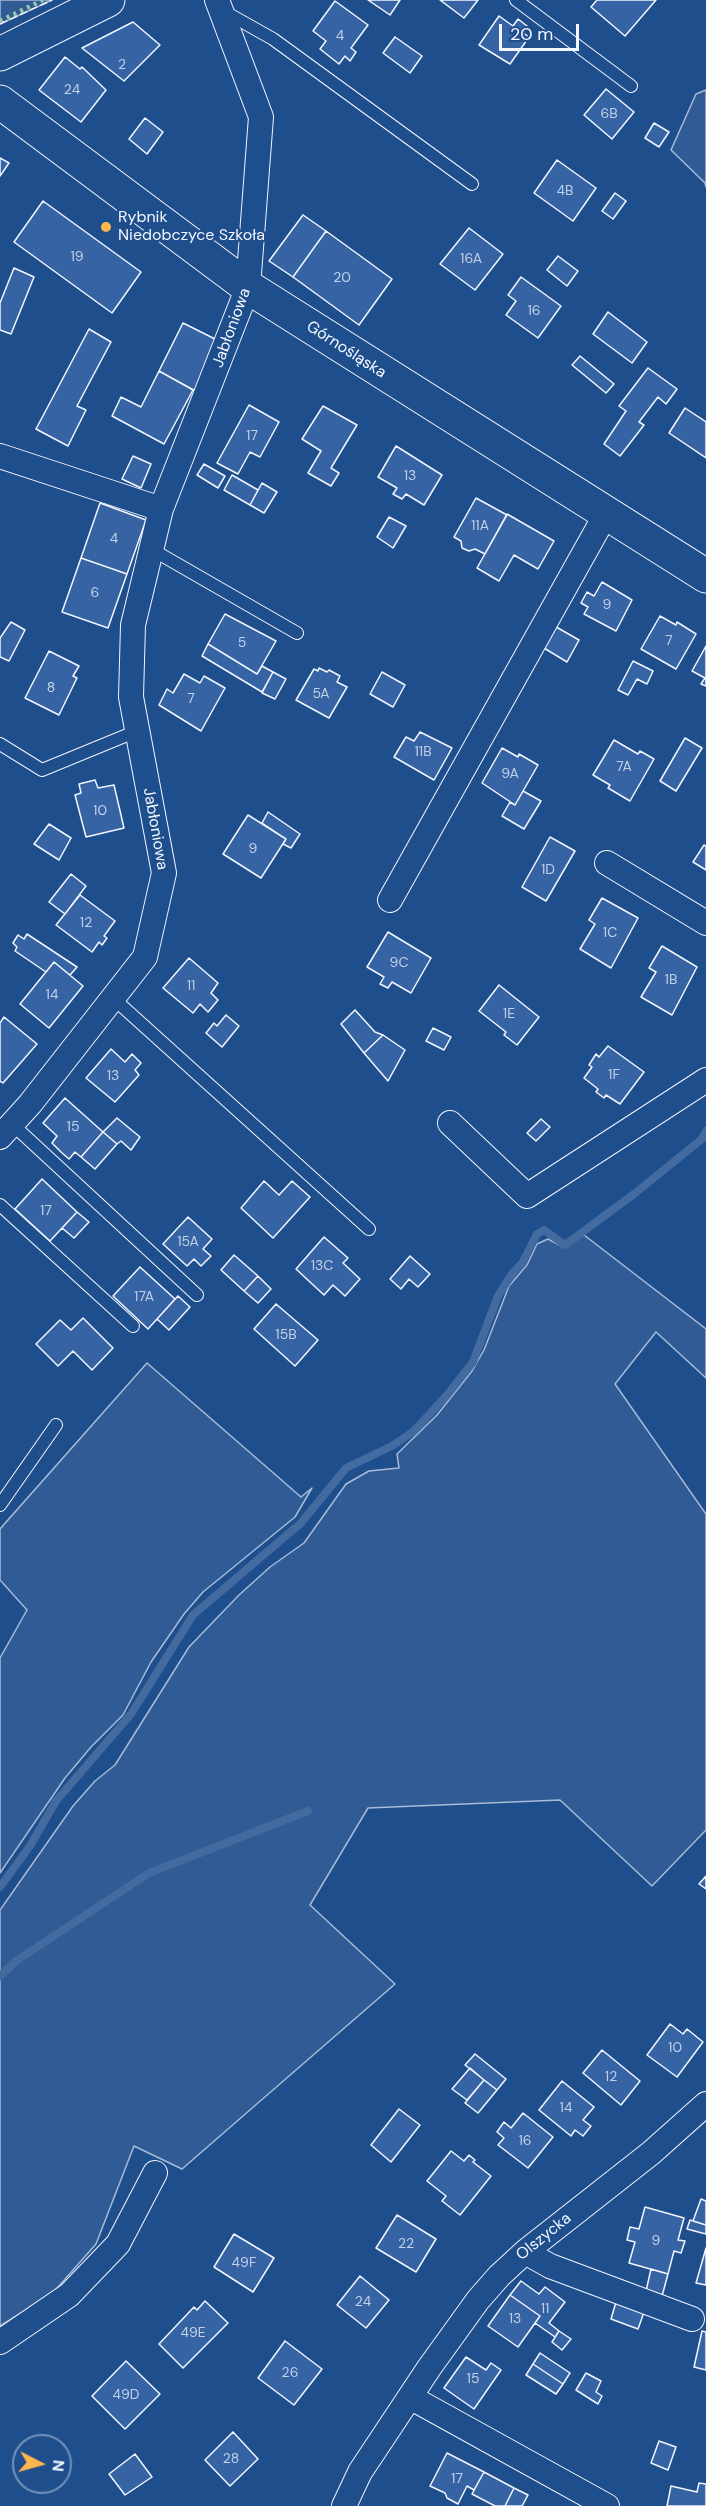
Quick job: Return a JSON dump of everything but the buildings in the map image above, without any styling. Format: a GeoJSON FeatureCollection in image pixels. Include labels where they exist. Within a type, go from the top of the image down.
{"type":"FeatureCollection","features":[{"type":"Feature","properties":{"kind":"street"},"geometry":{"type":"LineString","coordinates":[[0,54],[108,0]]}},
{"type":"Feature","properties":{"kind":"street","name":"Jabłoniowa"},"geometry":{"type":"LineString","coordinates":[[6,1131],[30,1104],[145,957],[164,873],[131,696],[133,625],[161,509],[248,287],[261,117],[219,5]]}},
{"type":"Feature","properties":{"kind":"street","name":"Górnośląska"},"geometry":{"type":"LineString","coordinates":[[0,102],[248,287],[706,576]]}},
{"type":"Feature","properties":{"kind":"street"},"geometry":{"type":"LineString","coordinates":[[0,456],[161,509]]}},
{"type":"Feature","properties":{"kind":"street"},"geometry":{"type":"LineString","coordinates":[[390,900],[606,514]]}},
{"type":"Feature","properties":{"kind":"street"},"geometry":{"type":"LineString","coordinates":[[607,863],[706,923]]}},
{"type":"Feature","properties":{"kind":"street"},"geometry":{"type":"LineString","coordinates":[[450,1123],[527,1196],[706,1080]]}},
{"type":"Feature","properties":{"kind":"street","name":"Olszycka"},"geometry":{"type":"LineString","coordinates":[[344,2506],[360,2472],[478,2300],[525,2252],[651,2153],[706,2104]]}},
{"type":"Feature","properties":{"kind":"street"},"geometry":{"type":"LineString","coordinates":[[0,2342],[69,2295],[118,2244],[155,2174]]}},
{"type":"Feature","properties":{"kind":"street"},"geometry":{"type":"LineString","coordinates":[[525,2252],[550,2266],[692,2319]]}},
{"type":"Feature","properties":{"kind":"street"},"geometry":{"type":"LineString","coordinates":[[411,2397],[607,2506]]}},
{"type":"Feature","properties":{"kind":"lane"},"geometry":{"type":"LineString","coordinates":[[516,0],[631,86]]}},
{"type":"Feature","properties":{"kind":"lane"},"geometry":{"type":"LineString","coordinates":[[219,5],[273,39],[472,184]]}},
{"type":"Feature","properties":{"kind":"lane"},"geometry":{"type":"LineString","coordinates":[[152,549],[297,633]]}},
{"type":"Feature","properties":{"kind":"lane"},"geometry":{"type":"LineString","coordinates":[[0,744],[42,770],[137,731]]}},
{"type":"Feature","properties":{"kind":"lane"},"geometry":{"type":"LineString","coordinates":[[113,998],[369,1229]]}},
{"type":"Feature","properties":{"kind":"lane"},"geometry":{"type":"LineString","coordinates":[[6,1131],[197,1295]]}},
{"type":"Feature","properties":{"kind":"lane"},"geometry":{"type":"LineString","coordinates":[[0,1205],[133,1326]]}},
{"type":"Feature","properties":{"kind":"lane"},"geometry":{"type":"LineString","coordinates":[[0,1505],[56,1425]]}},
{"type":"Feature","properties":{"kind":"shaded area"},"geometry":{"type":"Polygon","coordinates":[[[0,0],[52,0],[0,24],[0,0]]]}},
{"type":"Feature","properties":{"kind":"shaded area"},"geometry":{"type":"Polygon","coordinates":[[[706,90],[706,187],[705,183],[671,150],[696,94],[706,90]]]}},
{"type":"Feature","properties":{"kind":"shaded area"},"geometry":{"type":"Polygon","coordinates":[[[584,1235],[706,1329],[706,1378],[656,1332],[615,1384],[706,1514],[706,1830],[652,1886],[560,1800],[368,1808],[310,1905],[395,1984],[182,2169],[134,2146],[96,2244],[51,2295],[0,2326],[0,1910],[73,1806],[95,1781],[115,1765],[189,1647],[239,1595],[270,1567],[304,1543],[346,1484],[369,1471],[399,1468],[397,1454],[437,1415],[472,1371],[484,1350],[509,1286],[527,1265],[537,1244],[548,1239],[565,1248],[584,1235]]]}},
{"type":"Feature","properties":{"kind":"shaded area"},"geometry":{"type":"Polygon","coordinates":[[[147,1363],[301,1497],[312,1488],[295,1517],[203,1592],[184,1614],[151,1662],[123,1715],[91,1747],[65,1778],[0,1873],[0,1658],[27,1610],[0,1580],[0,1529],[147,1363]]]}},
{"type":"Feature","properties":{"kind":"waterway"},"geometry":{"type":"LineString","coordinates":[[0,1887],[30,1846],[56,1801],[131,1714],[193,1615],[301,1523],[346,1468],[392,1446],[414,1431],[448,1394],[473,1362],[498,1296],[523,1262],[537,1234],[544,1230],[565,1245],[634,1194],[702,1139],[706,1131]]}},
{"type":"Feature","properties":{"kind":"waterway"},"geometry":{"type":"LineString","coordinates":[[0,1976],[16,1961],[149,1873],[308,1811]]}},
{"type":"Feature","properties":{"kind":"hedge"},"geometry":{"type":"LineString","coordinates":[[0,21],[43,0]]}},
{"type":"Feature","properties":{"kind":"fence"},"geometry":{"type":"LineString","coordinates":[[0,24],[52,0]]}},
{"type":"Feature","properties":{"kind":"place","name":"Rybnik Niedobczyce Szkoła"},"geometry":{"type":"Point","coordinates":[106,227]}}]}
